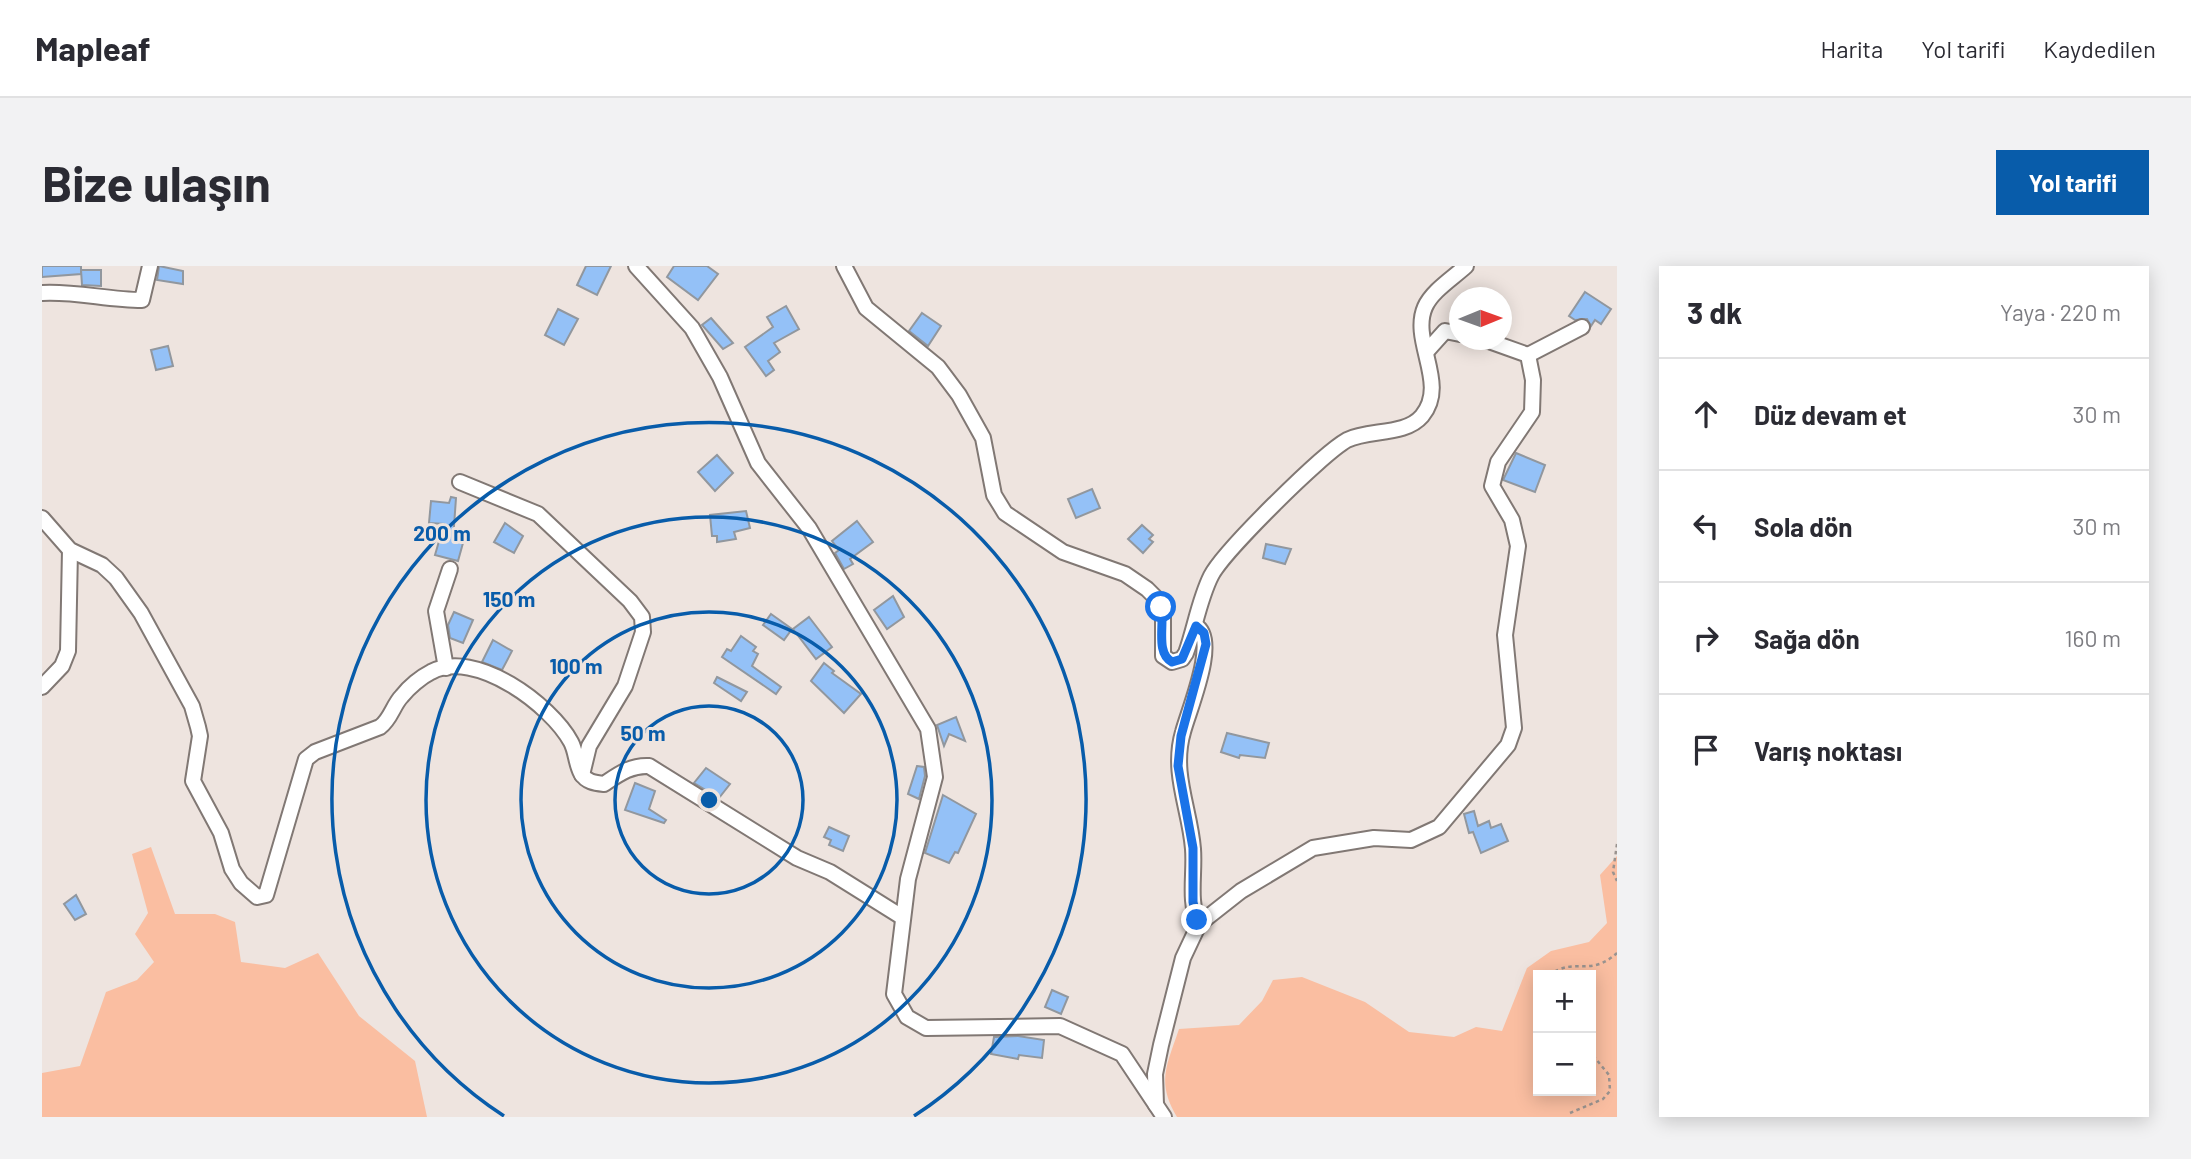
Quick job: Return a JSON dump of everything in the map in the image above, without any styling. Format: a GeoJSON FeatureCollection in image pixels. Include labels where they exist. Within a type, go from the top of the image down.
{"type":"FeatureCollection","features":[{"type":"Feature","properties":{"kind":"street"},"geometry":{"type":"LineString","coordinates":[[42,293],[142,300],[150,266]]}},
{"type":"Feature","properties":{"kind":"street"},"geometry":{"type":"LineString","coordinates":[[636,266],[692,328],[720,377],[758,463],[809,528],[928,729],[935,777],[908,879],[894,994],[907,1017],[926,1028],[1059,1026],[1122,1054],[1160,1111]]}},
{"type":"Feature","properties":{"kind":"street"},"geometry":{"type":"LineString","coordinates":[[844,266],[857,295],[871,314],[938,367],[959,395],[983,438],[994,495],[1004,513],[1063,552],[1125,574],[1147,589],[1161,607],[1164,627],[1162,649],[1166,659],[1172,662],[1182,659],[1215,569],[1278,502],[1338,445],[1367,433],[1405,427],[1421,417],[1430,395],[1427,351],[1421,330],[1426,304],[1466,266]]}},
{"type":"Feature","properties":{"kind":"street"},"geometry":{"type":"LineString","coordinates":[[1512,349],[1528,355],[1582,327]]}},
{"type":"Feature","properties":{"kind":"street"},"geometry":{"type":"LineString","coordinates":[[1427,351],[1445,331],[1449,332]]}},
{"type":"Feature","properties":{"kind":"street"},"geometry":{"type":"LineString","coordinates":[[1160,1111],[1155,1074],[1183,958],[1199,924],[1241,891],[1312,848],[1374,838],[1411,840],[1439,827],[1508,745],[1514,728],[1505,635],[1518,546],[1512,520],[1492,486],[1498,462],[1532,412],[1534,380],[1528,355]]}},
{"type":"Feature","properties":{"kind":"street"},"geometry":{"type":"LineString","coordinates":[[460,482],[538,514],[630,601],[642,617],[643,632],[625,685],[589,746],[582,775]]}},
{"type":"Feature","properties":{"kind":"street"},"geometry":{"type":"LineString","coordinates":[[42,517],[70,550],[102,565],[116,578],[141,614],[192,706],[200,736],[191,777],[220,833],[232,869],[241,883],[257,897],[266,895],[306,759],[315,752],[380,727],[386,722],[401,696],[431,672],[446,668],[469,668],[493,675],[522,691],[547,711],[571,742],[582,775],[593,783],[604,784],[622,771],[649,766],[797,858],[830,872],[902,917]]}},
{"type":"Feature","properties":{"kind":"street"},"geometry":{"type":"LineString","coordinates":[[42,687],[62,666],[68,651],[70,550]]}},
{"type":"Feature","properties":{"kind":"street"},"geometry":{"type":"LineString","coordinates":[[446,668],[436,611],[450,569]]}},
{"type":"Feature","properties":{"kind":"street"},"geometry":{"type":"LineString","coordinates":[[1196,626],[1204,633],[1206,650],[1181,736],[1178,766],[1192,837],[1193,902],[1199,924]]}},
{"type":"Feature","properties":{"kind":"path"},"geometry":{"type":"LineString","coordinates":[[1617,844],[1613,872],[1617,881]]}},
{"type":"Feature","properties":{"kind":"path"},"geometry":{"type":"LineString","coordinates":[[1556,970],[1562,966],[1598,967],[1617,953]]}},
{"type":"Feature","properties":{"kind":"path"},"geometry":{"type":"LineString","coordinates":[[1570,1113],[1603,1099],[1610,1091],[1609,1075],[1596,1058]]}},
{"type":"Feature","properties":{"kind":"shaded area"},"geometry":{"type":"Polygon","coordinates":[[[151,847],[175,914],[215,914],[235,922],[241,962],[285,968],[318,953],[359,1016],[415,1061],[427,1117],[42,1117],[42,1073],[80,1066],[106,992],[137,980],[154,962],[135,934],[148,913],[132,854],[151,847]]]}},
{"type":"Feature","properties":{"kind":"shaded area"},"geometry":{"type":"Polygon","coordinates":[[[1617,856],[1617,1117],[1177,1117],[1171,1105],[1165,1083],[1166,1073],[1179,1029],[1239,1025],[1262,1001],[1273,980],[1302,977],[1365,1002],[1409,1032],[1454,1037],[1476,1027],[1502,1031],[1527,968],[1551,951],[1589,942],[1607,923],[1600,875],[1617,856]]]}},
{"type":"Feature","properties":{"kind":"building"},"geometry":{"type":"Polygon","coordinates":[[[42,266],[81,266],[81,274],[42,277],[42,266]]]}},
{"type":"Feature","properties":{"kind":"building"},"geometry":{"type":"Polygon","coordinates":[[[159,266],[183,271],[183,284],[157,280],[159,266]]]}},
{"type":"Feature","properties":{"kind":"building"},"geometry":{"type":"Polygon","coordinates":[[[586,266],[611,266],[597,295],[577,285],[586,266]]]}},
{"type":"Feature","properties":{"kind":"building"},"geometry":{"type":"Polygon","coordinates":[[[674,266],[707,266],[718,274],[698,300],[667,277],[674,266]]]}},
{"type":"Feature","properties":{"kind":"building"},"geometry":{"type":"Polygon","coordinates":[[[81,270],[101,270],[101,286],[82,285],[81,270]]]}},
{"type":"Feature","properties":{"kind":"building"},"geometry":{"type":"Polygon","coordinates":[[[1585,292],[1611,309],[1601,324],[1595,320],[1591,326],[1587,319],[1575,320],[1569,316],[1585,292]]]}},
{"type":"Feature","properties":{"kind":"building"},"geometry":{"type":"Polygon","coordinates":[[[786,306],[799,329],[774,343],[780,352],[768,361],[774,370],[766,376],[745,347],[773,327],[767,317],[786,306]]]}},
{"type":"Feature","properties":{"kind":"building"},"geometry":{"type":"Polygon","coordinates":[[[558,309],[578,319],[564,345],[545,335],[558,309]]]}},
{"type":"Feature","properties":{"kind":"building"},"geometry":{"type":"Polygon","coordinates":[[[922,313],[941,326],[928,346],[909,331],[922,313]]]}},
{"type":"Feature","properties":{"kind":"building"},"geometry":{"type":"Polygon","coordinates":[[[711,318],[733,343],[723,349],[702,325],[711,318]]]}},
{"type":"Feature","properties":{"kind":"building"},"geometry":{"type":"Polygon","coordinates":[[[168,346],[173,366],[156,370],[151,350],[168,346]]]}},
{"type":"Feature","properties":{"kind":"building"},"geometry":{"type":"Polygon","coordinates":[[[1516,453],[1545,465],[1535,492],[1503,480],[1516,453]]]}},
{"type":"Feature","properties":{"kind":"building"},"geometry":{"type":"Polygon","coordinates":[[[717,455],[733,473],[715,491],[698,472],[717,455]]]}},
{"type":"Feature","properties":{"kind":"building"},"geometry":{"type":"Polygon","coordinates":[[[1092,489],[1100,508],[1076,518],[1068,499],[1092,489]]]}},
{"type":"Feature","properties":{"kind":"building"},"geometry":{"type":"Polygon","coordinates":[[[451,497],[456,498],[453,540],[463,543],[458,561],[435,555],[444,524],[429,523],[431,501],[449,503],[451,497]]]}},
{"type":"Feature","properties":{"kind":"building"},"geometry":{"type":"Polygon","coordinates":[[[746,511],[750,528],[734,532],[736,539],[717,542],[717,536],[712,536],[710,515],[746,511]]]}},
{"type":"Feature","properties":{"kind":"building"},"geometry":{"type":"Polygon","coordinates":[[[857,521],[873,542],[850,559],[853,564],[844,569],[835,553],[839,550],[832,541],[857,521]]]}},
{"type":"Feature","properties":{"kind":"building"},"geometry":{"type":"Polygon","coordinates":[[[505,523],[523,536],[514,553],[494,542],[505,523]]]}},
{"type":"Feature","properties":{"kind":"building"},"geometry":{"type":"Polygon","coordinates":[[[1142,525],[1153,535],[1149,539],[1153,542],[1143,553],[1128,539],[1142,525]]]}},
{"type":"Feature","properties":{"kind":"building"},"geometry":{"type":"Polygon","coordinates":[[[1266,544],[1291,549],[1285,564],[1263,558],[1266,544]]]}},
{"type":"Feature","properties":{"kind":"building"},"geometry":{"type":"Polygon","coordinates":[[[893,596],[904,617],[887,629],[874,610],[893,596]]]}},
{"type":"Feature","properties":{"kind":"building"},"geometry":{"type":"Polygon","coordinates":[[[454,612],[473,620],[463,643],[450,638],[448,625],[454,612]]]}},
{"type":"Feature","properties":{"kind":"building"},"geometry":{"type":"Polygon","coordinates":[[[771,614],[792,629],[784,640],[763,625],[771,614]]]}},
{"type":"Feature","properties":{"kind":"building"},"geometry":{"type":"Polygon","coordinates":[[[809,617],[832,647],[816,659],[793,629],[809,617]]]}},
{"type":"Feature","properties":{"kind":"building"},"geometry":{"type":"Polygon","coordinates":[[[741,636],[756,647],[753,651],[758,654],[752,666],[781,687],[776,694],[722,657],[727,649],[731,651],[741,636]]]}},
{"type":"Feature","properties":{"kind":"building"},"geometry":{"type":"Polygon","coordinates":[[[493,640],[512,651],[502,670],[482,662],[493,640]]]}},
{"type":"Feature","properties":{"kind":"building"},"geometry":{"type":"Polygon","coordinates":[[[824,663],[834,671],[832,673],[861,694],[844,713],[811,681],[824,663]]]}},
{"type":"Feature","properties":{"kind":"building"},"geometry":{"type":"Polygon","coordinates":[[[717,677],[747,692],[741,701],[714,683],[717,677]]]}},
{"type":"Feature","properties":{"kind":"building"},"geometry":{"type":"Polygon","coordinates":[[[956,717],[965,741],[949,734],[944,746],[937,725],[956,717]]]}},
{"type":"Feature","properties":{"kind":"building"},"geometry":{"type":"Polygon","coordinates":[[[1227,733],[1269,743],[1265,758],[1240,755],[1239,758],[1221,752],[1227,733]]]}},
{"type":"Feature","properties":{"kind":"building"},"geometry":{"type":"Polygon","coordinates":[[[917,766],[924,767],[925,776],[919,799],[908,794],[917,766]]]}},
{"type":"Feature","properties":{"kind":"building"},"geometry":{"type":"Polygon","coordinates":[[[706,768],[730,784],[719,798],[694,783],[706,768]]]}},
{"type":"Feature","properties":{"kind":"building"},"geometry":{"type":"Polygon","coordinates":[[[635,783],[655,791],[649,809],[666,820],[664,823],[625,810],[635,783]]]}},
{"type":"Feature","properties":{"kind":"building"},"geometry":{"type":"Polygon","coordinates":[[[943,795],[976,814],[958,853],[955,852],[949,863],[925,853],[943,795]]]}},
{"type":"Feature","properties":{"kind":"building"},"geometry":{"type":"Polygon","coordinates":[[[1474,811],[1478,826],[1489,821],[1491,828],[1501,824],[1508,841],[1481,853],[1473,832],[1469,833],[1464,814],[1474,811]]]}},
{"type":"Feature","properties":{"kind":"building"},"geometry":{"type":"Polygon","coordinates":[[[829,827],[849,836],[843,851],[829,845],[831,840],[824,837],[829,827]]]}},
{"type":"Feature","properties":{"kind":"building"},"geometry":{"type":"Polygon","coordinates":[[[76,895],[86,914],[75,920],[64,904],[76,895]]]}},
{"type":"Feature","properties":{"kind":"building"},"geometry":{"type":"Polygon","coordinates":[[[1052,990],[1068,997],[1061,1014],[1045,1007],[1052,990]]]}},
{"type":"Feature","properties":{"kind":"building"},"geometry":{"type":"Polygon","coordinates":[[[1018,1036],[1044,1040],[1042,1058],[1019,1055],[1018,1059],[991,1054],[994,1037],[1018,1036]]]}},
{"type":"Feature","properties":{"kind":"route"},"geometry":{"type":"LineString","coordinates":[[1161,607],[1164,627],[1162,649],[1166,659],[1172,662],[1182,659],[1196,626],[1206,638],[1206,650],[1181,736],[1178,766],[1193,848],[1193,902],[1197,920]]}}]}
